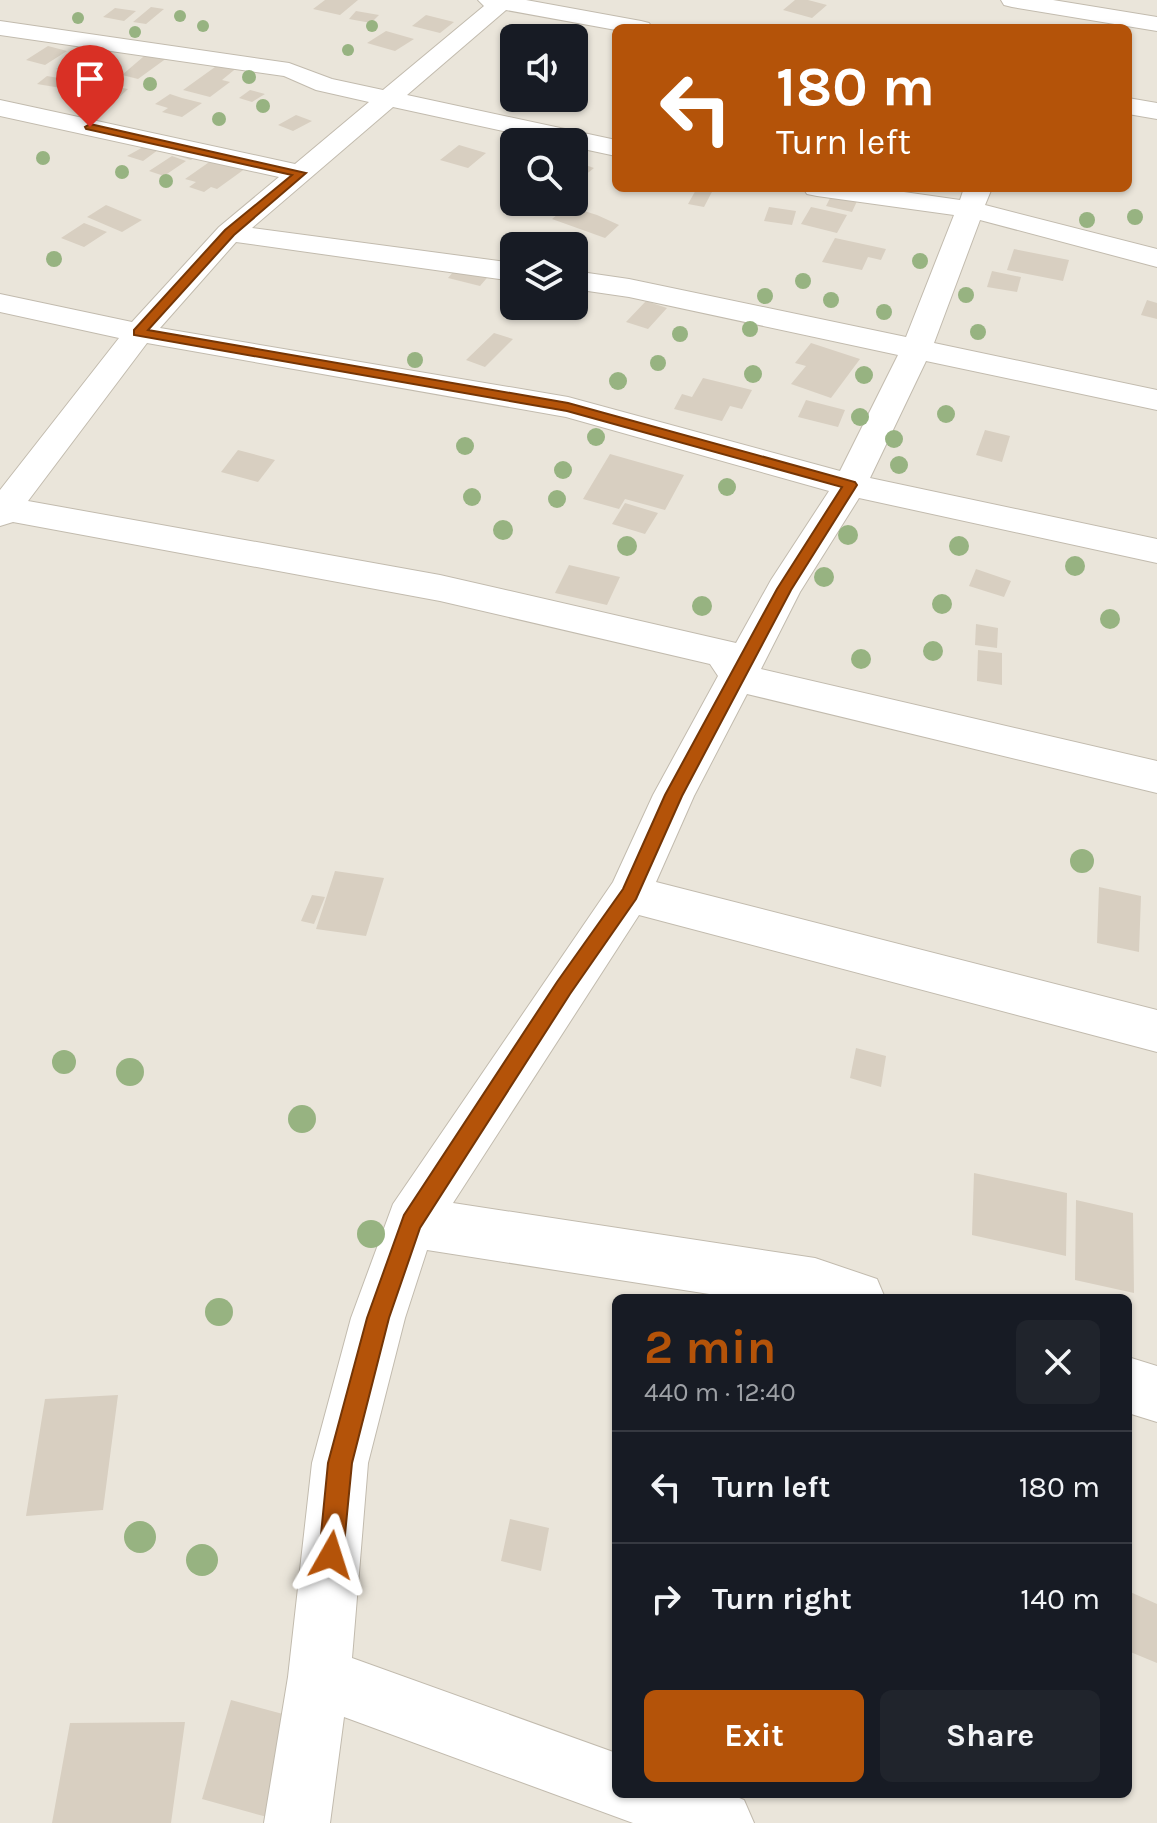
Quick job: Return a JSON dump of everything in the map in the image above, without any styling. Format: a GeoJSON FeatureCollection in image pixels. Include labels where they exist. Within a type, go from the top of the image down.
{"type":"FeatureCollection","features":[{"type":"Feature","properties":{"kind":"street"},"geometry":{"type":"LineString","coordinates":[[1012,0],[1066,12],[1157,24]]}},
{"type":"Feature","properties":{"kind":"street"},"geometry":{"type":"LineString","coordinates":[[617,24],[496,1],[389,99],[229,233],[139,333],[1,511],[455,591],[723,653],[739,678],[1157,777]]}},
{"type":"Feature","properties":{"kind":"street"},"geometry":{"type":"LineString","coordinates":[[0,28],[289,70],[325,85],[612,147]]}},
{"type":"Feature","properties":{"kind":"street"},"geometry":{"type":"LineString","coordinates":[[1132,107],[1157,111]]}},
{"type":"Feature","properties":{"kind":"street"},"geometry":{"type":"LineString","coordinates":[[0,108],[300,173]]}},
{"type":"Feature","properties":{"kind":"street"},"geometry":{"type":"LineString","coordinates":[[874,192],[974,199],[1157,258]]}},
{"type":"Feature","properties":{"kind":"street"},"geometry":{"type":"LineString","coordinates":[[297,1823],[319,1677],[340,1463],[378,1318],[411,1222],[629,894],[674,795],[784,589],[850,485],[916,350],[974,199]]}},
{"type":"Feature","properties":{"kind":"street"},"geometry":{"type":"LineString","coordinates":[[229,233],[500,270]]}},
{"type":"Feature","properties":{"kind":"street"},"geometry":{"type":"LineString","coordinates":[[588,282],[629,288],[1157,400]]}},
{"type":"Feature","properties":{"kind":"street"},"geometry":{"type":"LineString","coordinates":[[0,303],[139,333],[568,407],[850,485],[1157,551]]}},
{"type":"Feature","properties":{"kind":"street"},"geometry":{"type":"LineString","coordinates":[[629,894],[1157,1031]]}},
{"type":"Feature","properties":{"kind":"street"},"geometry":{"type":"LineString","coordinates":[[411,1222],[815,1284],[846,1294]]}},
{"type":"Feature","properties":{"kind":"street"},"geometry":{"type":"LineString","coordinates":[[1132,1386],[1157,1394]]}},
{"type":"Feature","properties":{"kind":"street"},"geometry":{"type":"LineString","coordinates":[[319,1677],[612,1784]]}},
{"type":"Feature","properties":{"kind":"street"},"geometry":{"type":"LineString","coordinates":[[652,1798],[721,1823]]}},
{"type":"Feature","properties":{"kind":"shaded area"},"geometry":{"type":"Polygon","coordinates":[[[0,0],[1157,0],[1157,1823],[0,1823],[0,0]]]}},
{"type":"Feature","properties":{"kind":"building"},"geometry":{"type":"Polygon","coordinates":[[[325,0],[358,0],[340,15],[313,9],[325,0]]]}},
{"type":"Feature","properties":{"kind":"building"},"geometry":{"type":"Polygon","coordinates":[[[795,0],[827,5],[812,18],[783,10],[795,0]]]}},
{"type":"Feature","properties":{"kind":"building"},"geometry":{"type":"Polygon","coordinates":[[[151,7],[164,9],[146,24],[133,22],[151,7]]]}},
{"type":"Feature","properties":{"kind":"building"},"geometry":{"type":"Polygon","coordinates":[[[115,8],[136,11],[124,21],[103,17],[115,8]]]}},
{"type":"Feature","properties":{"kind":"building"},"geometry":{"type":"Polygon","coordinates":[[[356,11],[379,15],[371,23],[349,19],[356,11]]]}},
{"type":"Feature","properties":{"kind":"building"},"geometry":{"type":"Polygon","coordinates":[[[426,15],[454,22],[440,33],[412,26],[426,15]]]}},
{"type":"Feature","properties":{"kind":"building"},"geometry":{"type":"Polygon","coordinates":[[[386,31],[414,39],[395,51],[367,43],[386,31]]]}},
{"type":"Feature","properties":{"kind":"building"},"geometry":{"type":"Polygon","coordinates":[[[48,46],[67,51],[45,65],[26,60],[48,46]]]}},
{"type":"Feature","properties":{"kind":"building"},"geometry":{"type":"Polygon","coordinates":[[[150,51],[171,55],[138,79],[122,75],[150,51]]]}},
{"type":"Feature","properties":{"kind":"building"},"geometry":{"type":"Polygon","coordinates":[[[70,58],[91,63],[77,73],[56,69],[70,58]]]}},
{"type":"Feature","properties":{"kind":"building"},"geometry":{"type":"Polygon","coordinates":[[[222,62],[239,66],[222,80],[230,82],[210,97],[183,90],[222,62]]]}},
{"type":"Feature","properties":{"kind":"building"},"geometry":{"type":"Polygon","coordinates":[[[47,76],[76,81],[67,89],[37,84],[47,76]]]}},
{"type":"Feature","properties":{"kind":"building"},"geometry":{"type":"Polygon","coordinates":[[[91,82],[128,89],[113,103],[75,96],[91,82]]]}},
{"type":"Feature","properties":{"kind":"building"},"geometry":{"type":"Polygon","coordinates":[[[250,90],[265,94],[252,102],[239,98],[250,90]]]}},
{"type":"Feature","properties":{"kind":"building"},"geometry":{"type":"Polygon","coordinates":[[[170,94],[202,103],[182,117],[162,112],[168,108],[155,104],[170,94]]]}},
{"type":"Feature","properties":{"kind":"building"},"geometry":{"type":"Polygon","coordinates":[[[296,115],[312,121],[293,131],[278,125],[296,115]]]}},
{"type":"Feature","properties":{"kind":"building"},"geometry":{"type":"Polygon","coordinates":[[[165,135],[208,147],[191,160],[158,150],[143,161],[127,156],[165,135]]]}},
{"type":"Feature","properties":{"kind":"building"},"geometry":{"type":"Polygon","coordinates":[[[459,145],[486,153],[468,168],[440,160],[459,145]]]}},
{"type":"Feature","properties":{"kind":"building"},"geometry":{"type":"Polygon","coordinates":[[[172,156],[186,161],[164,176],[149,171],[172,156]]]}},
{"type":"Feature","properties":{"kind":"building"},"geometry":{"type":"Polygon","coordinates":[[[215,158],[253,163],[217,189],[211,187],[204,192],[189,187],[196,182],[185,179],[215,158]]]}},
{"type":"Feature","properties":{"kind":"building"},"geometry":{"type":"Polygon","coordinates":[[[695,192],[712,192],[704,207],[688,204],[695,192]]]}},
{"type":"Feature","properties":{"kind":"building"},"geometry":{"type":"Polygon","coordinates":[[[832,194],[858,199],[852,212],[826,206],[832,194]]]}},
{"type":"Feature","properties":{"kind":"building"},"geometry":{"type":"Polygon","coordinates":[[[106,205],[142,220],[122,232],[87,217],[106,205]]]}},
{"type":"Feature","properties":{"kind":"building"},"geometry":{"type":"Polygon","coordinates":[[[769,207],[796,211],[792,225],[764,221],[769,207]]]}},
{"type":"Feature","properties":{"kind":"building"},"geometry":{"type":"Polygon","coordinates":[[[811,207],[847,215],[837,233],[801,224],[811,207]]]}},
{"type":"Feature","properties":{"kind":"building"},"geometry":{"type":"Polygon","coordinates":[[[588,212],[619,225],[605,238],[552,219],[556,216],[588,216],[588,212]]]}},
{"type":"Feature","properties":{"kind":"building"},"geometry":{"type":"Polygon","coordinates":[[[84,223],[107,232],[84,247],[61,238],[84,223]]]}},
{"type":"Feature","properties":{"kind":"building"},"geometry":{"type":"Polygon","coordinates":[[[835,238],[886,249],[881,260],[868,257],[862,270],[822,262],[835,238]]]}},
{"type":"Feature","properties":{"kind":"building"},"geometry":{"type":"Polygon","coordinates":[[[1014,249],[1069,260],[1063,281],[1007,270],[1014,249]]]}},
{"type":"Feature","properties":{"kind":"building"},"geometry":{"type":"Polygon","coordinates":[[[460,264],[492,272],[480,286],[448,278],[460,264]]]}},
{"type":"Feature","properties":{"kind":"building"},"geometry":{"type":"Polygon","coordinates":[[[992,271],[1021,277],[1017,292],[987,287],[992,271]]]}},
{"type":"Feature","properties":{"kind":"building"},"geometry":{"type":"Polygon","coordinates":[[[1147,300],[1157,303],[1157,319],[1141,315],[1147,300]]]}},
{"type":"Feature","properties":{"kind":"building"},"geometry":{"type":"Polygon","coordinates":[[[646,301],[667,308],[648,329],[626,322],[646,301]]]}},
{"type":"Feature","properties":{"kind":"building"},"geometry":{"type":"Polygon","coordinates":[[[494,333],[513,339],[485,367],[466,360],[494,333]]]}},
{"type":"Feature","properties":{"kind":"building"},"geometry":{"type":"Polygon","coordinates":[[[811,343],[860,359],[831,398],[791,384],[806,366],[795,363],[811,343]]]}},
{"type":"Feature","properties":{"kind":"building"},"geometry":{"type":"Polygon","coordinates":[[[703,378],[752,390],[742,409],[730,406],[722,421],[674,409],[682,394],[692,397],[703,378]]]}},
{"type":"Feature","properties":{"kind":"building"},"geometry":{"type":"Polygon","coordinates":[[[806,400],[845,410],[838,427],[798,417],[806,400]]]}},
{"type":"Feature","properties":{"kind":"building"},"geometry":{"type":"Polygon","coordinates":[[[985,430],[1010,436],[1002,462],[976,455],[985,430]]]}},
{"type":"Feature","properties":{"kind":"building"},"geometry":{"type":"Polygon","coordinates":[[[238,450],[275,460],[258,482],[221,472],[238,450]]]}},
{"type":"Feature","properties":{"kind":"building"},"geometry":{"type":"Polygon","coordinates":[[[610,454],[684,475],[665,510],[625,499],[619,509],[583,499],[610,454]]]}},
{"type":"Feature","properties":{"kind":"building"},"geometry":{"type":"Polygon","coordinates":[[[625,503],[658,513],[645,534],[612,524],[625,503]]]}},
{"type":"Feature","properties":{"kind":"building"},"geometry":{"type":"Polygon","coordinates":[[[569,565],[620,577],[607,605],[555,593],[569,565]]]}},
{"type":"Feature","properties":{"kind":"building"},"geometry":{"type":"Polygon","coordinates":[[[976,569],[1011,581],[1004,597],[969,586],[976,569]]]}},
{"type":"Feature","properties":{"kind":"building"},"geometry":{"type":"Polygon","coordinates":[[[976,624],[998,628],[997,648],[975,645],[976,624]]]}},
{"type":"Feature","properties":{"kind":"building"},"geometry":{"type":"Polygon","coordinates":[[[978,650],[1002,653],[1002,685],[977,681],[978,650]]]}},
{"type":"Feature","properties":{"kind":"building"},"geometry":{"type":"Polygon","coordinates":[[[335,871],[384,878],[366,936],[316,929],[335,871]]]}},
{"type":"Feature","properties":{"kind":"building"},"geometry":{"type":"Polygon","coordinates":[[[1099,887],[1141,896],[1139,952],[1097,943],[1099,887]]]}},
{"type":"Feature","properties":{"kind":"building"},"geometry":{"type":"Polygon","coordinates":[[[312,895],[325,897],[314,924],[301,921],[312,895]]]}},
{"type":"Feature","properties":{"kind":"building"},"geometry":{"type":"Polygon","coordinates":[[[856,1048],[886,1056],[881,1087],[850,1078],[856,1048]]]}},
{"type":"Feature","properties":{"kind":"building"},"geometry":{"type":"Polygon","coordinates":[[[974,1173],[1067,1193],[1066,1256],[972,1235],[974,1173]]]}},
{"type":"Feature","properties":{"kind":"building"},"geometry":{"type":"Polygon","coordinates":[[[1076,1200],[1133,1213],[1134,1293],[1075,1280],[1076,1200]]]}},
{"type":"Feature","properties":{"kind":"building"},"geometry":{"type":"Polygon","coordinates":[[[118,1395],[103,1510],[26,1516],[45,1399],[118,1395]]]}},
{"type":"Feature","properties":{"kind":"building"},"geometry":{"type":"Polygon","coordinates":[[[510,1519],[549,1528],[541,1571],[501,1561],[510,1519]]]}},
{"type":"Feature","properties":{"kind":"building"},"geometry":{"type":"Polygon","coordinates":[[[1132,1593],[1157,1604],[1157,1663],[1132,1653],[1132,1593]]]}},
{"type":"Feature","properties":{"kind":"building"},"geometry":{"type":"Polygon","coordinates":[[[231,1700],[294,1717],[267,1817],[202,1799],[231,1700]]]}},
{"type":"Feature","properties":{"kind":"building"},"geometry":{"type":"Polygon","coordinates":[[[185,1722],[171,1823],[52,1823],[70,1723],[185,1722]]]}},
{"type":"Feature","properties":{"kind":"route"},"geometry":{"type":"LineString","coordinates":[[90,127],[300,173],[229,233],[139,333],[568,407],[850,485],[784,589],[674,795],[629,894],[411,1222],[378,1318],[340,1463],[331,1555]]}}]}
